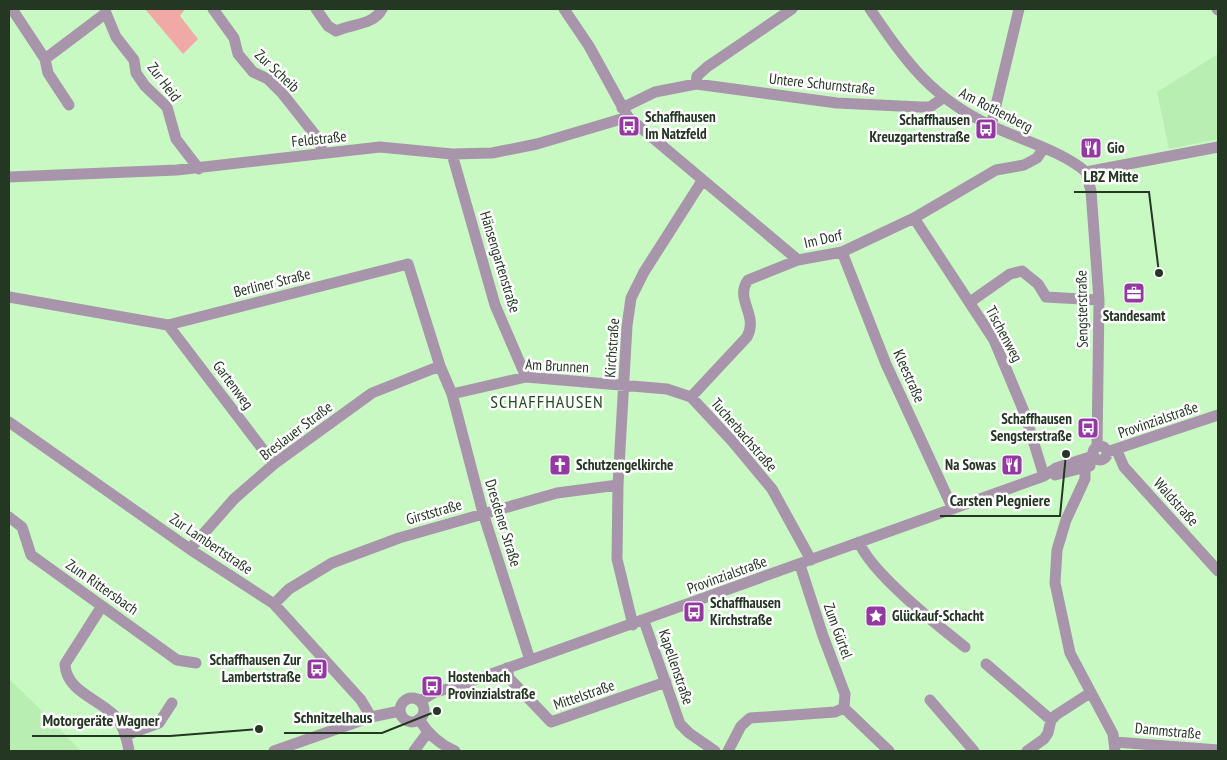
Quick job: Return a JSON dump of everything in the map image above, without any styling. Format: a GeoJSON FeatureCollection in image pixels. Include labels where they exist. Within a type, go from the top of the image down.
{"type":"FeatureCollection","features":[{"type":"Feature","properties":{"kind":"street"},"geometry":{"type":"LineString","coordinates":[[12,9],[30,40],[45,59],[48,73],[69,104]]}},
{"type":"Feature","properties":{"kind":"street"},"geometry":{"type":"LineString","coordinates":[[316,9],[328,26],[336,31],[348,26],[363,24],[380,14],[382,9]]}},
{"type":"Feature","properties":{"kind":"street"},"geometry":{"type":"LineString","coordinates":[[564,9],[593,52],[622,108]]}},
{"type":"Feature","properties":{"kind":"street"},"geometry":{"type":"LineString","coordinates":[[696,84],[697,76],[707,67],[792,9]]}},
{"type":"Feature","properties":{"kind":"street","name":"Am Rothenberg"},"geometry":{"type":"LineString","coordinates":[[870,9],[909,65],[943,98],[991,126],[1074,161],[1086,172]]}},
{"type":"Feature","properties":{"kind":"street"},"geometry":{"type":"LineString","coordinates":[[991,126],[1019,9]]}},
{"type":"Feature","properties":{"kind":"street","name":"Zur Heid"},"geometry":{"type":"LineString","coordinates":[[45,59],[106,11],[116,38],[134,60],[136,73],[145,86],[167,106],[176,139],[199,169]]}},
{"type":"Feature","properties":{"kind":"street","name":"Zur Scheib"},"geometry":{"type":"LineString","coordinates":[[219,11],[234,38],[238,54],[253,72],[268,79],[282,93],[320,142],[322,153]]}},
{"type":"Feature","properties":{"kind":"street","name":"Untere Schurnstraße"},"geometry":{"type":"LineString","coordinates":[[622,108],[655,92],[696,84],[837,103],[930,107],[943,98]]}},
{"type":"Feature","properties":{"kind":"street","name":"Feldstraße"},"geometry":{"type":"LineString","coordinates":[[9,177],[199,169],[380,147],[452,154],[492,153],[537,144],[622,108]]}},
{"type":"Feature","properties":{"kind":"street","name":"Im Dorf"},"geometry":{"type":"LineString","coordinates":[[622,108],[702,181],[798,260],[842,252],[914,218],[996,170],[1024,164],[1037,158],[1043,149]]}},
{"type":"Feature","properties":{"kind":"street"},"geometry":{"type":"LineString","coordinates":[[1086,172],[1218,147]]}},
{"type":"Feature","properties":{"kind":"street","name":"Hänsengartenstraße"},"geometry":{"type":"LineString","coordinates":[[452,154],[495,305],[526,377]]}},
{"type":"Feature","properties":{"kind":"street","name":"Sengsterstraße"},"geometry":{"type":"LineString","coordinates":[[1086,172],[1091,191],[1099,300],[1096,437],[1103,453]]}},
{"type":"Feature","properties":{"kind":"street","name":"Kirchstraße"},"geometry":{"type":"LineString","coordinates":[[639,623],[617,559],[618,485],[626,326],[631,298],[644,272],[702,181]]}},
{"type":"Feature","properties":{"kind":"street","name":"Tischenweg"},"geometry":{"type":"LineString","coordinates":[[914,218],[994,340],[1022,406],[1044,476]]}},
{"type":"Feature","properties":{"kind":"street","name":"Kleestraße"},"geometry":{"type":"LineString","coordinates":[[842,252],[886,364],[953,510]]}},
{"type":"Feature","properties":{"kind":"street","name":"Tucherbachstraße"},"geometry":{"type":"LineString","coordinates":[[798,260],[748,280],[744,286],[743,296],[752,328],[747,337],[691,397],[732,441],[772,489],[811,560]]}},
{"type":"Feature","properties":{"kind":"street","name":"Berliner Straße"},"geometry":{"type":"LineString","coordinates":[[9,297],[168,325],[408,264],[440,366],[452,394]]}},
{"type":"Feature","properties":{"kind":"street"},"geometry":{"type":"LineString","coordinates":[[970,302],[1010,274],[1022,271],[1038,284],[1046,296],[1099,300]]}},
{"type":"Feature","properties":{"kind":"street","name":"Gartenweg"},"geometry":{"type":"LineString","coordinates":[[168,325],[274,464]]}},
{"type":"Feature","properties":{"kind":"street","name":"Breslauer Straße"},"geometry":{"type":"LineString","coordinates":[[190,548],[234,499],[274,464],[372,394],[440,366]]}},
{"type":"Feature","properties":{"kind":"street","name":"Am Brunnen"},"geometry":{"type":"LineString","coordinates":[[452,394],[526,377],[667,388],[691,397]]}},
{"type":"Feature","properties":{"kind":"street","name":"Dresdener Straße"},"geometry":{"type":"LineString","coordinates":[[452,394],[483,514],[530,660]]}},
{"type":"Feature","properties":{"kind":"street","name":"Provinzialstraße"},"geometry":{"type":"LineString","coordinates":[[1044,476],[1056,468],[1218,415]]}},
{"type":"Feature","properties":{"kind":"street","name":"Zur Lambertstraße"},"geometry":{"type":"LineString","coordinates":[[9,422],[274,604],[361,700],[371,717]]}},
{"type":"Feature","properties":{"kind":"street","name":"Provinzialstraße"},"geometry":{"type":"LineString","coordinates":[[420,701],[435,692],[639,623],[1044,476],[1085,469],[1103,453]]}},
{"type":"Feature","properties":{"kind":"street","name":"Waldstraße"},"geometry":{"type":"LineString","coordinates":[[1103,453],[1124,467],[1218,571]]}},
{"type":"Feature","properties":{"kind":"street"},"geometry":{"type":"LineString","coordinates":[[1085,469],[1085,479],[1060,539],[1055,572],[1067,642],[1078,670],[1110,728],[1115,747]]}},
{"type":"Feature","properties":{"kind":"street","name":"Girststraße"},"geometry":{"type":"LineString","coordinates":[[274,604],[289,589],[332,563],[400,538],[557,493],[618,485]]}},
{"type":"Feature","properties":{"kind":"street","name":"Zum Rittersbach"},"geometry":{"type":"LineString","coordinates":[[9,517],[22,527],[31,555],[139,631],[176,660],[196,663]]}},
{"type":"Feature","properties":{"kind":"street"},"geometry":{"type":"LineString","coordinates":[[859,542],[865,555],[874,567],[937,625],[965,647]]}},
{"type":"Feature","properties":{"kind":"street","name":"Zum Gürtel"},"geometry":{"type":"LineString","coordinates":[[800,565],[823,636],[845,694],[844,708]]}},
{"type":"Feature","properties":{"kind":"street"},"geometry":{"type":"LineString","coordinates":[[102,606],[65,664],[65,674],[70,683],[115,716],[126,736],[129,751]]}},
{"type":"Feature","properties":{"kind":"street","name":"Kapellenstraße"},"geometry":{"type":"LineString","coordinates":[[639,623],[666,682],[680,724],[689,733],[715,751]]}},
{"type":"Feature","properties":{"kind":"street"},"geometry":{"type":"LineString","coordinates":[[986,664],[1051,720]]}},
{"type":"Feature","properties":{"kind":"street","name":"Mittelstraße"},"geometry":{"type":"LineString","coordinates":[[507,668],[509,678],[551,722],[666,682]]}},
{"type":"Feature","properties":{"kind":"street"},"geometry":{"type":"LineString","coordinates":[[1027,751],[1044,739],[1051,720],[1090,693]]}},
{"type":"Feature","properties":{"kind":"street"},"geometry":{"type":"LineString","coordinates":[[400,711],[402,704],[407,699],[415,698],[420,701],[424,709],[419,719]]}},
{"type":"Feature","properties":{"kind":"street"},"geometry":{"type":"LineString","coordinates":[[930,700],[974,751]]}},
{"type":"Feature","properties":{"kind":"street"},"geometry":{"type":"LineString","coordinates":[[126,736],[159,723],[172,703]]}},
{"type":"Feature","properties":{"kind":"street"},"geometry":{"type":"LineString","coordinates":[[728,751],[741,726],[750,718],[835,712],[844,708],[889,751]]}},
{"type":"Feature","properties":{"kind":"street"},"geometry":{"type":"LineString","coordinates":[[274,751],[307,745],[371,717],[400,711]]}},
{"type":"Feature","properties":{"kind":"street"},"geometry":{"type":"LineString","coordinates":[[400,711],[408,721],[419,719]]}},
{"type":"Feature","properties":{"kind":"street"},"geometry":{"type":"LineString","coordinates":[[419,719],[428,732],[442,745],[455,751]]}},
{"type":"Feature","properties":{"kind":"street"},"geometry":{"type":"LineString","coordinates":[[414,751],[428,732]]}},
{"type":"Feature","properties":{"kind":"street","name":"Dammstraße"},"geometry":{"type":"LineString","coordinates":[[1115,747],[1218,750]]}},
{"type":"Feature","properties":{"kind":"shaded area"},"geometry":{"type":"Polygon","coordinates":[[[145,9],[185,9],[180,16],[198,39],[183,54],[145,9]]]}},
{"type":"Feature","properties":{"kind":"shaded area"},"geometry":{"type":"Polygon","coordinates":[[[1218,54],[1218,139],[1169,149],[1157,92],[1218,54]]]}},
{"type":"Feature","properties":{"kind":"shaded area"},"geometry":{"type":"Polygon","coordinates":[[[9,679],[37,706],[81,751],[9,751],[9,679]]]}},
{"type":"Feature","properties":{"kind":"place","name":"Schaffhausen Im Natzfeld"},"geometry":{"type":"Point","coordinates":[629,126]}},
{"type":"Feature","properties":{"kind":"place","name":"Schaffhausen Kreuzgartenstraße"},"geometry":{"type":"Point","coordinates":[986,129]}},
{"type":"Feature","properties":{"kind":"place","name":"Gio"},"geometry":{"type":"Point","coordinates":[1091,148]}},
{"type":"Feature","properties":{"kind":"place","name":"LBZ Mitte"},"geometry":{"type":"Point","coordinates":[1159,273]}},
{"type":"Feature","properties":{"kind":"place","name":"Standesamt"},"geometry":{"type":"Point","coordinates":[1134,293]}},
{"type":"Feature","properties":{"kind":"place","name":"Schaffhausen Sengsterstraße"},"geometry":{"type":"Point","coordinates":[1088,428]}},
{"type":"Feature","properties":{"kind":"place","name":"Carsten Plegniere"},"geometry":{"type":"Point","coordinates":[1066,454]}},
{"type":"Feature","properties":{"kind":"place","name":"Schutzengelkirche"},"geometry":{"type":"Point","coordinates":[560,465]}},
{"type":"Feature","properties":{"kind":"place","name":"Na Sowas"},"geometry":{"type":"Point","coordinates":[1012,465]}},
{"type":"Feature","properties":{"kind":"place","name":"Schaffhausen Kirchstraße"},"geometry":{"type":"Point","coordinates":[694,612]}},
{"type":"Feature","properties":{"kind":"place","name":"Glückauf-Schacht"},"geometry":{"type":"Point","coordinates":[876,616]}},
{"type":"Feature","properties":{"kind":"place","name":"Schaffhausen Zur Lambertstraße"},"geometry":{"type":"Point","coordinates":[317,669]}},
{"type":"Feature","properties":{"kind":"place","name":"Hostenbach Provinzialstraße"},"geometry":{"type":"Point","coordinates":[432,686]}},
{"type":"Feature","properties":{"kind":"place","name":"Schnitzelhaus"},"geometry":{"type":"Point","coordinates":[437,711]}},
{"type":"Feature","properties":{"kind":"place","name":"Motorgeräte Wagner"},"geometry":{"type":"Point","coordinates":[259,729]}},
{"type":"Feature","properties":{"kind":"district","name":"SCHAFFHAUSEN"},"geometry":{"type":"Point","coordinates":[547,402]}}]}
